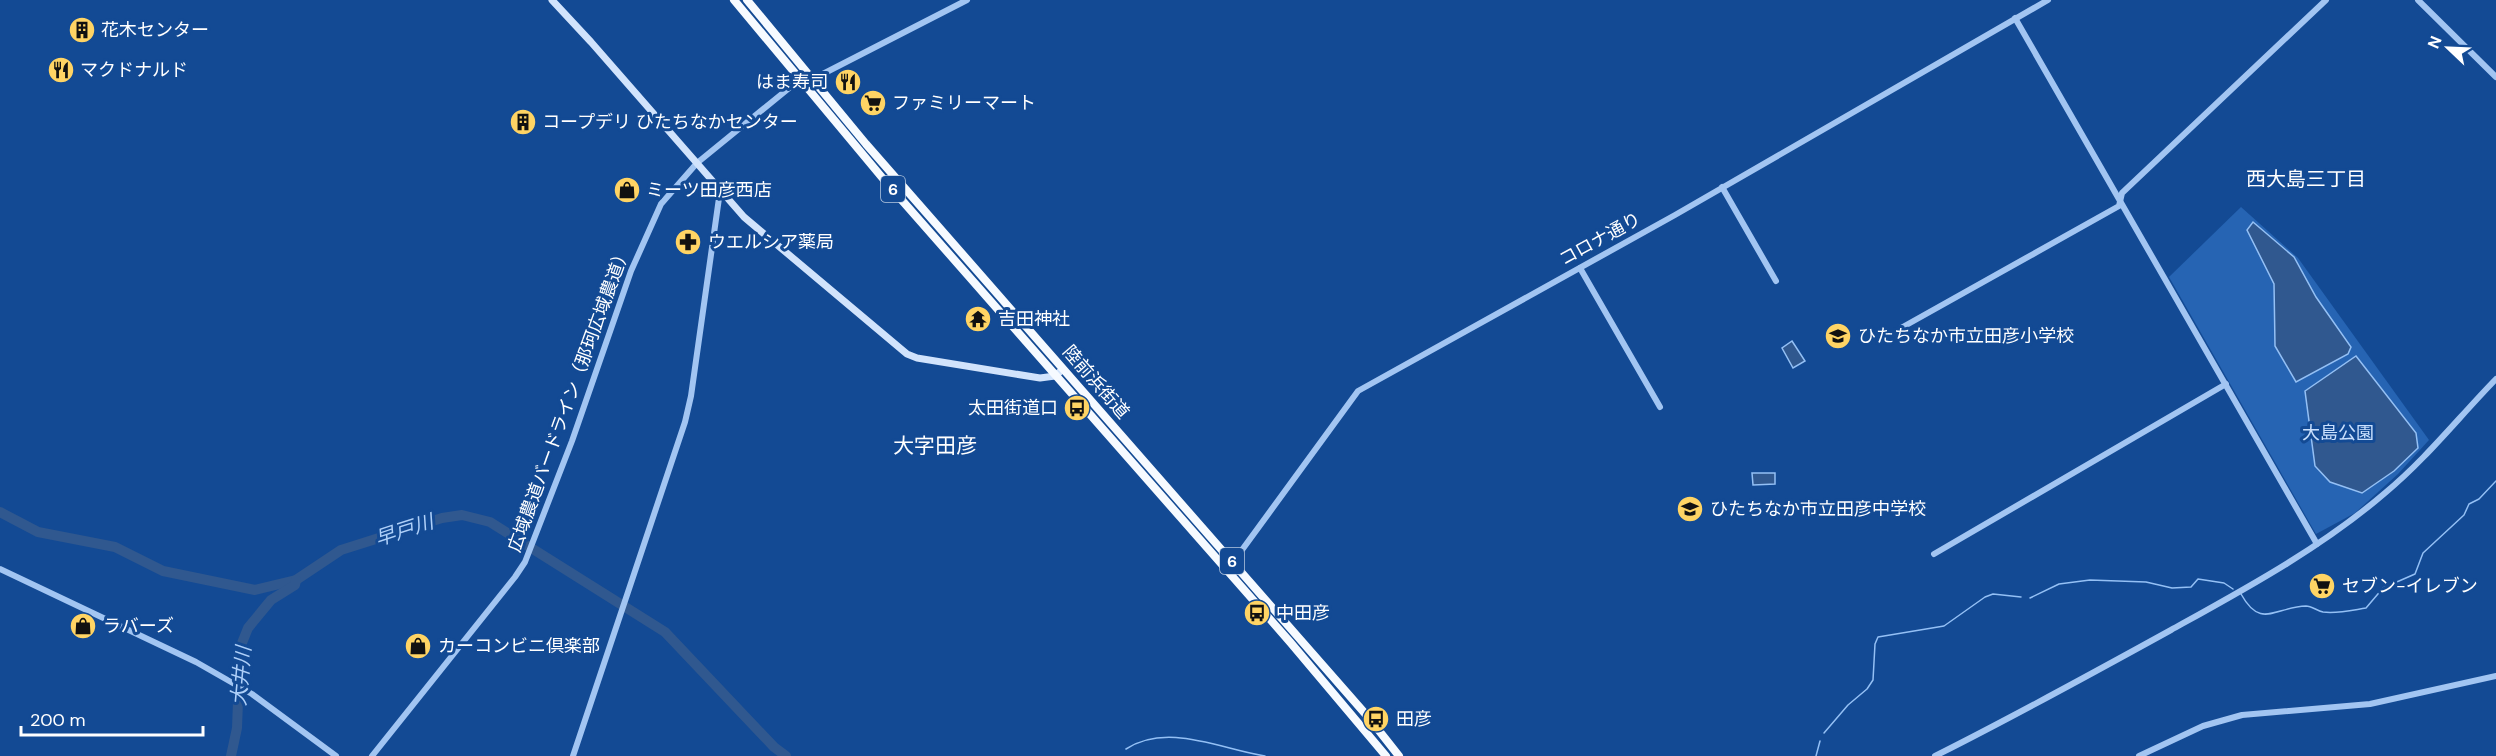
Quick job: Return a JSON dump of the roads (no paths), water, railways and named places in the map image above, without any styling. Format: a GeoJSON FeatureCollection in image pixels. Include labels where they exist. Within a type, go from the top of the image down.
{"type":"FeatureCollection","features":[{"type":"Feature","properties":{"kind":"highway","name":"陸前浜街道"},"geometry":{"type":"LineString","coordinates":[[734,0],[799,80],[1055,376],[1369,718],[1399,756]]}},
{"type":"Feature","properties":{"kind":"highway","name":"陸前浜街道"},"geometry":{"type":"LineString","coordinates":[[747,0],[866,144],[1063,369],[1351,711],[1386,756]]}},
{"type":"Feature","properties":{"kind":"main road"},"geometry":{"type":"LineString","coordinates":[[552,0],[720,190],[761,233],[907,354],[916,358],[1040,378],[1055,376],[1063,369]]}},
{"type":"Feature","properties":{"kind":"street"},"geometry":{"type":"LineString","coordinates":[[799,80],[813,79],[968,0]]}},
{"type":"Feature","properties":{"kind":"street","name":"コロナ通り"},"geometry":{"type":"LineString","coordinates":[[1229,566],[1358,391],[1580,268],[2048,0]]}},
{"type":"Feature","properties":{"kind":"street"},"geometry":{"type":"LineString","coordinates":[[1901,328],[2119,206],[2122,193],[2326,0]]}},
{"type":"Feature","properties":{"kind":"street"},"geometry":{"type":"LineString","coordinates":[[2418,0],[2496,77]]}},
{"type":"Feature","properties":{"kind":"street"},"geometry":{"type":"LineString","coordinates":[[2015,18],[2317,544]]}},
{"type":"Feature","properties":{"kind":"street","name":"広域農道バードライン（那珂広域農道）"},"geometry":{"type":"LineString","coordinates":[[372,756],[525,562],[572,441],[631,272],[661,204],[697,163],[799,80]]}},
{"type":"Feature","properties":{"kind":"street"},"geometry":{"type":"LineString","coordinates":[[1722,187],[1776,281]]}},
{"type":"Feature","properties":{"kind":"street"},"geometry":{"type":"LineString","coordinates":[[573,756],[673,460],[690,401],[720,190]]}},
{"type":"Feature","properties":{"kind":"street"},"geometry":{"type":"LineString","coordinates":[[1580,268],[1660,407]]}},
{"type":"Feature","properties":{"kind":"street"},"geometry":{"type":"LineString","coordinates":[[1935,756],[2039,704],[2243,590],[2317,544],[2357,515],[2407,473],[2496,379]]}},
{"type":"Feature","properties":{"kind":"street"},"geometry":{"type":"LineString","coordinates":[[1934,554],[2226,384]]}},
{"type":"Feature","properties":{"kind":"street"},"geometry":{"type":"LineString","coordinates":[[0,569],[170,648],[244,689],[336,756]]}},
{"type":"Feature","properties":{"kind":"street"},"geometry":{"type":"LineString","coordinates":[[2139,756],[2203,726],[2242,715],[2370,704],[2496,676]]}},
{"type":"Feature","properties":{"kind":"waterway"},"geometry":{"type":"LineString","coordinates":[[2241,594],[2248,605],[2262,614],[2306,606],[2328,612],[2366,608],[2383,588],[2415,574],[2423,553],[2464,515],[2469,504],[2479,499],[2496,481]]}},
{"type":"Feature","properties":{"kind":"waterway","name":"早戸川"},"geometry":{"type":"LineString","coordinates":[[0,512],[38,532],[115,547],[163,571],[255,590],[296,580],[341,550],[442,518],[462,515],[490,522],[665,632],[774,747],[786,756]]}},
{"type":"Feature","properties":{"kind":"waterway"},"geometry":{"type":"LineString","coordinates":[[2030,598],[2059,584],[2090,580],[2146,582],[2172,588],[2191,587],[2198,579],[2224,583],[2233,589]]}},
{"type":"Feature","properties":{"kind":"waterway","name":"大井川"},"geometry":{"type":"LineString","coordinates":[[231,756],[237,728],[240,648],[248,628],[271,600],[295,585],[296,580]]}},
{"type":"Feature","properties":{"kind":"waterway"},"geometry":{"type":"LineString","coordinates":[[1824,733],[1873,680],[1875,644],[1878,637],[1944,626],[1985,597],[1993,594],[2021,597]]}},
{"type":"Feature","properties":{"kind":"waterway"},"geometry":{"type":"LineString","coordinates":[[1126,749],[1142,741],[1176,738],[1265,756]]}},
{"type":"Feature","properties":{"kind":"waterway"},"geometry":{"type":"LineString","coordinates":[[1816,756],[1820,741]]}},
{"type":"Feature","properties":{"kind":"place","name":"花木センター"},"geometry":{"type":"Point","coordinates":[82,30]}},
{"type":"Feature","properties":{"kind":"place","name":"マクドナルド"},"geometry":{"type":"Point","coordinates":[61,70]}},
{"type":"Feature","properties":{"kind":"place","name":"はま寿司"},"geometry":{"type":"Point","coordinates":[848,82]}},
{"type":"Feature","properties":{"kind":"place","name":"ファミリーマート"},"geometry":{"type":"Point","coordinates":[873,103]}},
{"type":"Feature","properties":{"kind":"place","name":"コープデリ ひたちなかセンター"},"geometry":{"type":"Point","coordinates":[523,122]}},
{"type":"Feature","properties":{"kind":"place","name":"ミーツ田彦西店"},"geometry":{"type":"Point","coordinates":[627,190]}},
{"type":"Feature","properties":{"kind":"place","name":"ウエルシア薬局"},"geometry":{"type":"Point","coordinates":[688,242]}},
{"type":"Feature","properties":{"kind":"place","name":"吉田神社"},"geometry":{"type":"Point","coordinates":[978,319]}},
{"type":"Feature","properties":{"kind":"place","name":"ひたちなか市立田彦小学校"},"geometry":{"type":"Point","coordinates":[1838,336]}},
{"type":"Feature","properties":{"kind":"place","name":"太田街道口"},"geometry":{"type":"Point","coordinates":[1077,408]}},
{"type":"Feature","properties":{"kind":"place","name":"ひたちなか市立田彦中学校"},"geometry":{"type":"Point","coordinates":[1690,509]}},
{"type":"Feature","properties":{"kind":"place","name":"セブン-イレブン"},"geometry":{"type":"Point","coordinates":[2322,586]}},
{"type":"Feature","properties":{"kind":"place","name":"中田彦"},"geometry":{"type":"Point","coordinates":[1257,613]}},
{"type":"Feature","properties":{"kind":"place","name":"ラバーズ"},"geometry":{"type":"Point","coordinates":[83,626]}},
{"type":"Feature","properties":{"kind":"place","name":"カーコンビニ倶楽部"},"geometry":{"type":"Point","coordinates":[418,646]}},
{"type":"Feature","properties":{"kind":"place","name":"田彦"},"geometry":{"type":"Point","coordinates":[1376,719]}},
{"type":"Feature","properties":{"kind":"district","name":"西大島三丁目"},"geometry":{"type":"Point","coordinates":[2306,179]}},
{"type":"Feature","properties":{"kind":"district","name":"大字田彦"},"geometry":{"type":"Point","coordinates":[935,446]}},
{"type":"Feature","properties":{"kind":"park label","name":"大島公園"},"geometry":{"type":"Point","coordinates":[2338,433]}}]}
